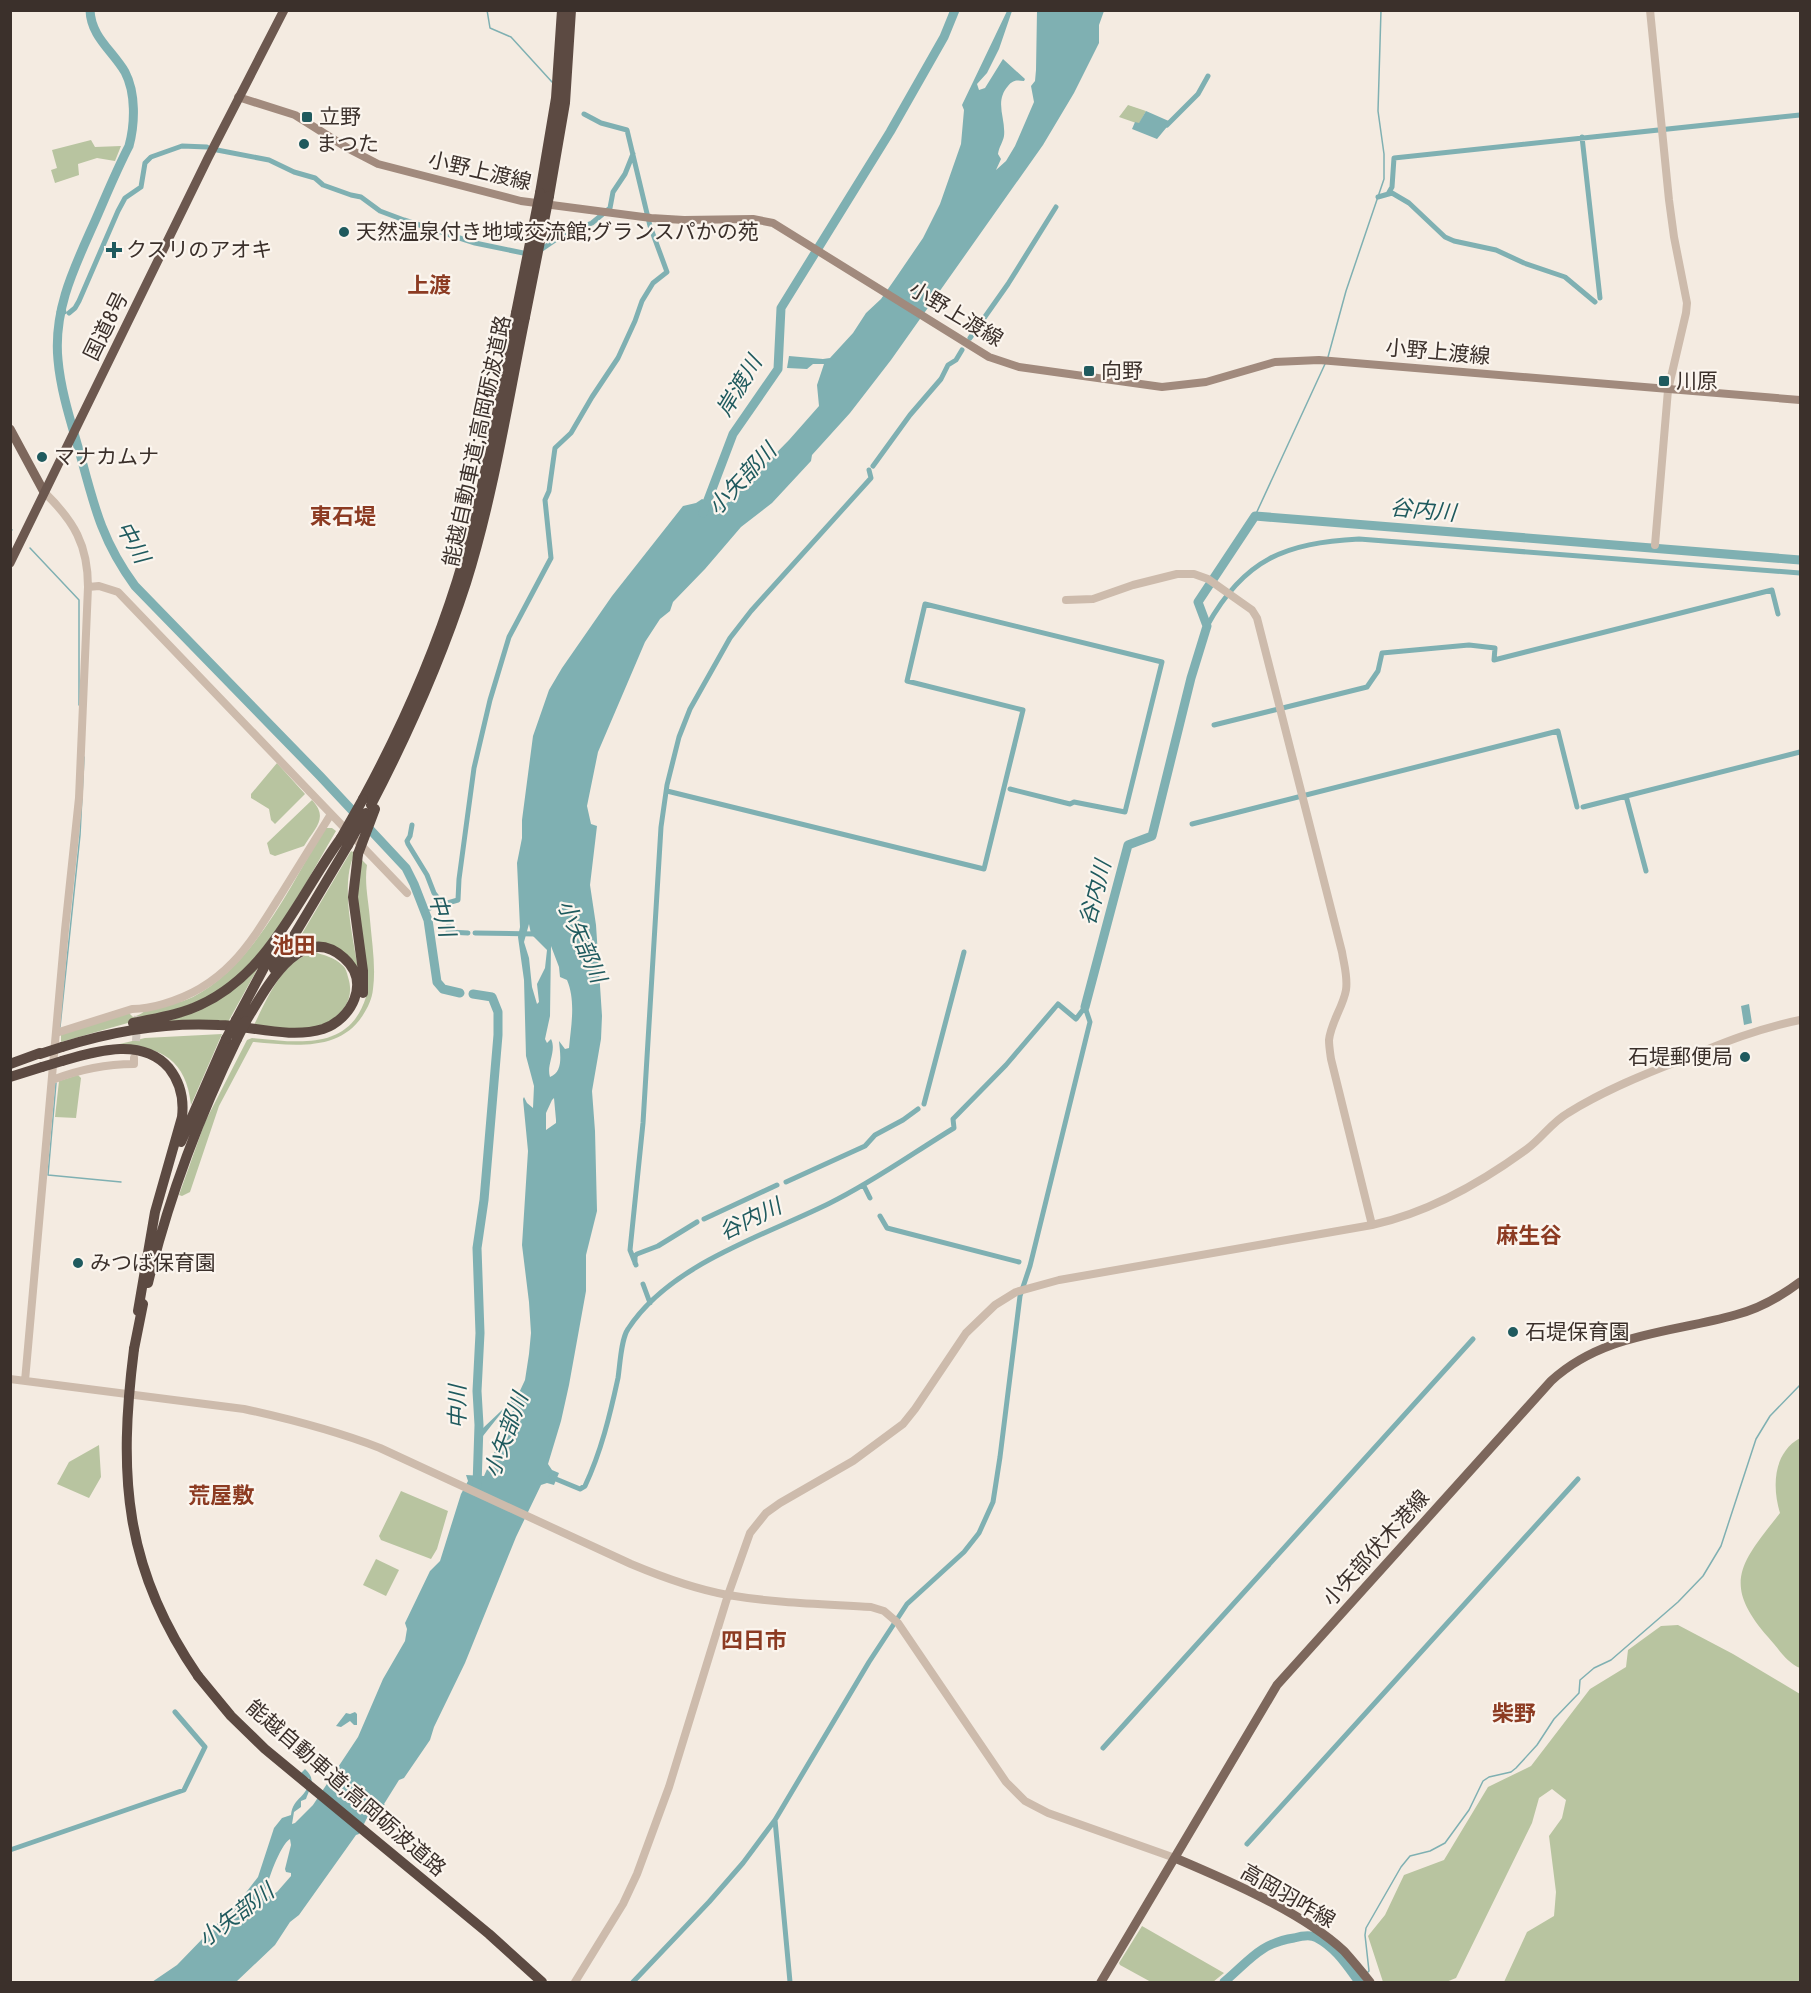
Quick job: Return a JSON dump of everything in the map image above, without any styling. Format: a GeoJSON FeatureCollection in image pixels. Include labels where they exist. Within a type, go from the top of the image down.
{"type":"FeatureCollection","features":[{"type":"Feature","properties":{"kind":"highway","name":"国道8号"},"geometry":{"type":"LineString","coordinates":[[10,563],[238,97],[284,10]]}},
{"type":"Feature","properties":{"kind":"highway","name":"能越自動車道;高岡砺波道路"},"geometry":{"type":"LineString","coordinates":[[544,195],[556,98],[562,10]]}},
{"type":"Feature","properties":{"kind":"highway","name":"能越自動車道;高岡砺波道路"},"geometry":{"type":"LineString","coordinates":[[370,804],[433,649],[454,590],[480,492],[564,103],[572,10]]}},
{"type":"Feature","properties":{"kind":"highway","name":"能越自動車道;高岡砺波道路"},"geometry":{"type":"LineString","coordinates":[[520,315],[500,444],[478,541],[452,624],[423,699],[397,761],[344,842],[282,956],[241,1021],[168,1184],[138,1311],[128,1403],[126,1455],[134,1529],[152,1595],[172,1636],[198,1676],[231,1716],[265,1749],[489,1934],[542,1983]]}},
{"type":"Feature","properties":{"kind":"highway"},"geometry":{"type":"LineString","coordinates":[[62,1052],[110,1040],[163,1032],[218,1030],[302,1039],[319,1037],[341,1027],[358,1010],[364,988],[353,910],[353,884],[370,804]]}},
{"type":"Feature","properties":{"kind":"highway"},"geometry":{"type":"LineString","coordinates":[[62,1052],[128,1025],[187,1010],[213,998],[237,982],[270,946],[344,842]]}},
{"type":"Feature","properties":{"kind":"highway"},"geometry":{"type":"LineString","coordinates":[[10,1075],[41,1059],[128,1030],[181,1024],[296,1032],[324,1028],[345,1016],[354,1004],[357,990],[352,969],[343,957],[328,949],[312,948],[297,953],[276,973],[241,1021]]}},
{"type":"Feature","properties":{"kind":"highway"},"geometry":{"type":"LineString","coordinates":[[62,1052],[133,1049],[151,1053],[172,1072],[179,1088],[183,1108],[168,1184]]}},
{"type":"Feature","properties":{"kind":"highway"},"geometry":{"type":"LineString","coordinates":[[14,1063],[41,1059]]}},
{"type":"Feature","properties":{"kind":"highway","name":"能越自動車道;高岡砺波道路"},"geometry":{"type":"LineString","coordinates":[[134,1349],[149,1259]]}},
{"type":"Feature","properties":{"kind":"main road","name":"小野上渡線"},"geometry":{"type":"LineString","coordinates":[[238,97],[296,115],[349,149],[387,167],[521,201],[647,218],[753,219],[773,223],[989,357],[1019,367],[1162,387],[1206,382],[1275,362],[1319,360],[1800,400]]}},
{"type":"Feature","properties":{"kind":"main road"},"geometry":{"type":"LineString","coordinates":[[10,429],[44,492]]}},
{"type":"Feature","properties":{"kind":"main road","name":"小矢部伏木港線"},"geometry":{"type":"LineString","coordinates":[[1101,1983],[1277,1685],[1551,1381],[1586,1356],[1609,1345],[1642,1334],[1735,1315],[1765,1304],[1800,1282]]}},
{"type":"Feature","properties":{"kind":"main road","name":"高岡羽咋線"},"geometry":{"type":"LineString","coordinates":[[1175,1858],[1219,1876],[1296,1916],[1343,1951],[1371,1983]]}},
{"type":"Feature","properties":{"kind":"street"},"geometry":{"type":"LineString","coordinates":[[1650,10],[1669,200],[1687,303],[1668,390],[1655,546]]}},
{"type":"Feature","properties":{"kind":"street"},"geometry":{"type":"LineString","coordinates":[[25,1381],[79,798],[88,587],[86,561],[76,530],[62,510],[44,492]]}},
{"type":"Feature","properties":{"kind":"street"},"geometry":{"type":"LineString","coordinates":[[1066,600],[1093,599],[1177,574],[1194,574],[1211,581],[1252,610],[1257,618],[1342,952],[1346,989],[1329,1040],[1330,1059],[1372,1225]]}},
{"type":"Feature","properties":{"kind":"street"},"geometry":{"type":"LineString","coordinates":[[88,587],[99,586],[118,592],[407,893]]}},
{"type":"Feature","properties":{"kind":"street"},"geometry":{"type":"LineString","coordinates":[[56,1033],[132,1009],[139,1012],[171,1002],[194,993],[212,981],[236,961],[255,937],[331,814]]}},
{"type":"Feature","properties":{"kind":"street"},"geometry":{"type":"LineString","coordinates":[[575,1983],[623,1904],[638,1874],[669,1787],[728,1595],[750,1533],[766,1513],[867,1452],[903,1424],[976,1321],[1004,1298],[1031,1287],[1071,1278],[1372,1225],[1412,1215],[1481,1179],[1528,1149],[1565,1114],[1628,1081],[1756,1030],[1800,1020]]}},
{"type":"Feature","properties":{"kind":"street"},"geometry":{"type":"LineString","coordinates":[[52,1080],[108,1065],[134,1064],[134,1058]]}},
{"type":"Feature","properties":{"kind":"street"},"geometry":{"type":"LineString","coordinates":[[10,1379],[244,1409],[281,1417],[353,1438],[668,1579],[728,1595],[871,1607],[884,1611],[896,1621],[1006,1782],[1021,1798],[1048,1813],[1175,1858]]}},
{"type":"Feature","properties":{"kind":"green space"},"geometry":{"type":"Polygon","coordinates":[[[1128,105],[1146,111],[1139,124],[1119,117],[1128,105]]]}},
{"type":"Feature","properties":{"kind":"green space"},"geometry":{"type":"Polygon","coordinates":[[[91,140],[95,147],[121,146],[115,161],[97,158],[78,164],[79,175],[55,183],[51,170],[57,168],[52,150],[91,140]]]}},
{"type":"Feature","properties":{"kind":"green space"},"geometry":{"type":"Polygon","coordinates":[[[277,763],[305,794],[275,824],[271,820],[269,809],[251,798],[251,794],[277,763]]]}},
{"type":"Feature","properties":{"kind":"green space"},"geometry":{"type":"Polygon","coordinates":[[[312,800],[317,806],[320,818],[304,846],[275,856],[270,854],[267,843],[312,800]]]}},
{"type":"Feature","properties":{"kind":"green space"},"geometry":{"type":"Polygon","coordinates":[[[325,828],[332,828],[336,831],[286,916],[256,957],[222,988],[184,1007],[61,1042],[61,1033],[129,1013],[133,1017],[149,1009],[193,997],[215,983],[235,965],[269,922],[325,828]]]}},
{"type":"Feature","properties":{"kind":"green space"},"geometry":{"type":"Polygon","coordinates":[[[351,851],[355,853],[348,880],[349,913],[359,974],[344,953],[337,948],[323,946],[290,954],[351,851]]]}},
{"type":"Feature","properties":{"kind":"green space"},"geometry":{"type":"Polygon","coordinates":[[[361,859],[367,865],[366,886],[374,964],[374,981],[367,1009],[353,1027],[341,1036],[328,1041],[298,1045],[253,1042],[219,1106],[190,1192],[179,1195],[205,1122],[247,1040],[252,1038],[286,1041],[320,1040],[347,1027],[358,1015],[366,997],[357,897],[361,859]]]}},
{"type":"Feature","properties":{"kind":"green space"},"geometry":{"type":"Polygon","coordinates":[[[313,952],[332,958],[345,969],[350,994],[340,1013],[327,1023],[304,1030],[254,1025],[270,992],[284,973],[292,964],[313,952]]]}},
{"type":"Feature","properties":{"kind":"green space"},"geometry":{"type":"Polygon","coordinates":[[[259,966],[228,1022],[153,1026],[259,966]]]}},
{"type":"Feature","properties":{"kind":"green space"},"geometry":{"type":"Polygon","coordinates":[[[222,1034],[191,1105],[188,1088],[182,1074],[164,1055],[139,1047],[107,1047],[145,1038],[222,1034]]]}},
{"type":"Feature","properties":{"kind":"green space"},"geometry":{"type":"Polygon","coordinates":[[[78,1075],[81,1078],[76,1118],[55,1117],[59,1081],[78,1075]]]}},
{"type":"Feature","properties":{"kind":"green space"},"geometry":{"type":"Polygon","coordinates":[[[1800,1438],[1800,1668],[1783,1655],[1753,1618],[1741,1587],[1742,1574],[1747,1560],[1780,1513],[1776,1482],[1780,1461],[1784,1452],[1800,1438]]]}},
{"type":"Feature","properties":{"kind":"green space"},"geometry":{"type":"Polygon","coordinates":[[[99,1445],[101,1477],[89,1498],[57,1484],[69,1462],[99,1445]]]}},
{"type":"Feature","properties":{"kind":"green space"},"geometry":{"type":"Polygon","coordinates":[[[401,1491],[448,1511],[437,1549],[431,1559],[381,1540],[379,1536],[401,1491]]]}},
{"type":"Feature","properties":{"kind":"green space"},"geometry":{"type":"Polygon","coordinates":[[[376,1559],[399,1570],[386,1596],[363,1585],[376,1559]]]}},
{"type":"Feature","properties":{"kind":"green space"},"geometry":{"type":"Polygon","coordinates":[[[1678,1625],[1733,1654],[1800,1694],[1800,1982],[1504,1982],[1527,1932],[1554,1916],[1556,1892],[1549,1836],[1562,1818],[1566,1800],[1552,1789],[1539,1798],[1532,1823],[1456,1978],[1446,1982],[1383,1982],[1368,1936],[1385,1915],[1404,1875],[1444,1860],[1488,1787],[1531,1766],[1590,1689],[1626,1667],[1628,1650],[1661,1626],[1678,1625]]]}},
{"type":"Feature","properties":{"kind":"green space"},"geometry":{"type":"Polygon","coordinates":[[[1142,1926],[1224,1973],[1213,1982],[1151,1982],[1120,1965],[1119,1963],[1142,1926]]]}},
{"type":"Feature","properties":{"kind":"water","name":"小矢部川"},"geometry":{"type":"Polygon","coordinates":[[[1007,11],[1012,11],[999,49],[987,73],[977,84],[979,90],[985,88],[1003,59],[1025,79],[1011,83],[1002,98],[1004,136],[998,154],[1001,159],[996,170],[1006,161],[1015,146],[1034,102],[1031,86],[1035,81],[1036,70],[1037,11],[1104,11],[1099,25],[1099,43],[1074,93],[1043,145],[891,360],[850,413],[812,455],[811,461],[772,503],[741,527],[673,602],[670,611],[660,619],[645,642],[598,752],[587,806],[591,824],[597,826],[590,885],[596,925],[602,1016],[601,1039],[592,1091],[597,1211],[586,1255],[586,1291],[569,1385],[548,1464],[552,1470],[559,1473],[554,1485],[547,1483],[541,1485],[516,1537],[465,1663],[430,1740],[404,1778],[399,1780],[385,1805],[375,1807],[369,1814],[359,1834],[356,1835],[299,1915],[290,1922],[275,1945],[236,1982],[152,1982],[177,1965],[241,1899],[258,1877],[274,1828],[282,1818],[291,1815],[292,1809],[308,1785],[309,1778],[298,1776],[305,1769],[312,1782],[306,1799],[301,1801],[301,1807],[294,1812],[292,1824],[313,1805],[358,1737],[383,1679],[405,1641],[407,1629],[405,1623],[430,1571],[440,1561],[461,1494],[468,1481],[466,1475],[484,1476],[515,1406],[502,1412],[483,1436],[482,1429],[518,1395],[525,1380],[531,1333],[522,1245],[528,1151],[523,1099],[524,1097],[533,1108],[534,1086],[526,1056],[524,980],[518,937],[520,927],[517,863],[522,838],[522,820],[533,736],[549,690],[612,596],[683,506],[702,499],[721,507],[724,506],[819,406],[817,385],[824,364],[813,364],[807,369],[787,368],[789,356],[830,358],[853,333],[866,313],[881,299],[895,279],[923,238],[940,204],[961,144],[964,110],[962,105],[1007,11]],[[529,924],[524,942],[537,1004],[539,1002],[537,984],[545,968],[547,950],[531,934],[529,924]],[[551,946],[550,1016],[545,1039],[547,1043],[551,1039],[553,1044],[549,1068],[550,1077],[559,1067],[559,1041],[565,1049],[569,1048],[572,1014],[570,988],[567,980],[560,977],[559,967],[551,946]],[[554,1098],[546,1113],[546,1130],[556,1123],[554,1098]],[[290,1839],[271,1873],[265,1894],[267,1897],[277,1892],[291,1876],[291,1873],[286,1872],[285,1869],[291,1845],[290,1839]]]}},
{"type":"Feature","properties":{"kind":"water"},"geometry":{"type":"Polygon","coordinates":[[[1146,111],[1171,122],[1157,139],[1132,129],[1135,122],[1139,123],[1146,111]]]}},
{"type":"Feature","properties":{"kind":"water"},"geometry":{"type":"Polygon","coordinates":[[[1749,1004],[1752,1023],[1744,1025],[1741,1006],[1749,1004]]]}},
{"type":"Feature","properties":{"kind":"water"},"geometry":{"type":"Polygon","coordinates":[[[355,1712],[357,1725],[350,1721],[341,1727],[336,1726],[346,1713],[355,1712]]]}},
{"type":"Feature","properties":{"kind":"waterway","name":"中川"},"geometry":{"type":"LineString","coordinates":[[90,10],[91,20],[98,36],[120,64],[129,80],[133,99],[129,146],[73,271],[62,305],[57,341],[65,398],[91,495],[102,526],[115,556],[135,586],[406,868],[428,920],[437,982],[443,989],[460,993]]}},
{"type":"Feature","properties":{"kind":"waterway"},"geometry":{"type":"LineString","coordinates":[[487,10],[490,28],[511,37],[552,82]]}},
{"type":"Feature","properties":{"kind":"waterway","name":"岸渡川"},"geometry":{"type":"LineString","coordinates":[[703,513],[733,434],[778,369],[781,308],[890,132],[944,37],[955,10]]}},
{"type":"Feature","properties":{"kind":"waterway"},"geometry":{"type":"LineString","coordinates":[[1328,357],[1346,291],[1384,179],[1384,154],[1378,111],[1381,10]]}},
{"type":"Feature","properties":{"kind":"waterway"},"geometry":{"type":"LineString","coordinates":[[1167,125],[1198,94],[1208,76]]}},
{"type":"Feature","properties":{"kind":"waterway"},"geometry":{"type":"LineString","coordinates":[[444,904],[458,900],[474,768],[490,700],[509,637],[551,558],[545,500],[549,491],[555,448],[571,433],[618,358],[642,301],[653,283],[667,272],[650,226],[627,130],[601,123],[584,114]]}},
{"type":"Feature","properties":{"kind":"waterway"},"geometry":{"type":"LineString","coordinates":[[1388,194],[1392,187],[1394,158],[1800,115]]}},
{"type":"Feature","properties":{"kind":"waterway"},"geometry":{"type":"LineString","coordinates":[[1582,137],[1600,298]]}},
{"type":"Feature","properties":{"kind":"waterway"},"geometry":{"type":"LineString","coordinates":[[69,313],[79,301],[125,198],[141,187],[145,163],[151,157],[182,146],[207,147]]}},
{"type":"Feature","properties":{"kind":"waterway"},"geometry":{"type":"LineString","coordinates":[[217,150],[269,160],[294,172],[315,178],[323,185],[361,197],[380,211],[404,220],[475,243],[528,254]]}},
{"type":"Feature","properties":{"kind":"waterway"},"geometry":{"type":"LineString","coordinates":[[539,251],[564,234],[592,223],[610,208],[613,192],[625,174],[633,154]]}},
{"type":"Feature","properties":{"kind":"waterway"},"geometry":{"type":"LineString","coordinates":[[1378,197],[1392,193],[1409,203],[1445,237],[1496,250],[1524,263],[1565,277],[1595,302]]}},
{"type":"Feature","properties":{"kind":"waterway"},"geometry":{"type":"LineString","coordinates":[[970,338],[1008,284],[1056,207]]}},
{"type":"Feature","properties":{"kind":"waterway","name":"中川"},"geometry":{"type":"LineString","coordinates":[[59,312],[64,312]]}},
{"type":"Feature","properties":{"kind":"waterway"},"geometry":{"type":"LineString","coordinates":[[873,466],[910,415],[941,379],[948,365],[956,360],[962,350]]}},
{"type":"Feature","properties":{"kind":"waterway"},"geometry":{"type":"LineString","coordinates":[[1255,516],[1325,364]]}},
{"type":"Feature","properties":{"kind":"waterway"},"geometry":{"type":"LineString","coordinates":[[636,1265],[630,1250],[643,1123],[661,827],[667,785],[679,737],[690,709],[730,638],[751,611],[871,478],[869,470]]}},
{"type":"Feature","properties":{"kind":"waterway","name":"谷内川"},"geometry":{"type":"LineString","coordinates":[[1085,1007],[1128,845],[1152,836],[1191,678],[1207,626],[1198,602],[1255,516],[1800,560]]}},
{"type":"Feature","properties":{"kind":"waterway"},"geometry":{"type":"LineString","coordinates":[[1207,626],[1221,603],[1252,570],[1288,551],[1333,541],[1359,539],[1800,573]]}},
{"type":"Feature","properties":{"kind":"waterway"},"geometry":{"type":"LineString","coordinates":[[30,548],[79,600],[79,705]]}},
{"type":"Feature","properties":{"kind":"waterway"},"geometry":{"type":"LineString","coordinates":[[1214,725],[1367,687],[1378,671],[1382,653],[1469,645],[1495,648],[1494,660],[1772,590],[1778,614]]}},
{"type":"Feature","properties":{"kind":"waterway"},"geometry":{"type":"LineString","coordinates":[[667,791],[984,869],[1023,710],[907,681],[925,604],[1162,662],[1125,812],[1074,802],[1070,804],[1010,789]]}},
{"type":"Feature","properties":{"kind":"waterway"},"geometry":{"type":"LineString","coordinates":[[1192,824],[1558,731],[1577,807]]}},
{"type":"Feature","properties":{"kind":"waterway"},"geometry":{"type":"LineString","coordinates":[[1583,807],[1800,752]]}},
{"type":"Feature","properties":{"kind":"waterway"},"geometry":{"type":"LineString","coordinates":[[60,1027],[80,835],[84,757]]}},
{"type":"Feature","properties":{"kind":"waterway"},"geometry":{"type":"LineString","coordinates":[[1626,796],[1646,871]]}},
{"type":"Feature","properties":{"kind":"waterway"},"geometry":{"type":"LineString","coordinates":[[412,825],[408,844],[427,875],[434,893],[445,907]]}},
{"type":"Feature","properties":{"kind":"waterway","name":"中川"},"geometry":{"type":"LineString","coordinates":[[425,909],[430,908]]}},
{"type":"Feature","properties":{"kind":"waterway"},"geometry":{"type":"LineString","coordinates":[[449,923],[448,932],[468,933]]}},
{"type":"Feature","properties":{"kind":"waterway"},"geometry":{"type":"LineString","coordinates":[[475,933],[536,934]]}},
{"type":"Feature","properties":{"kind":"waterway"},"geometry":{"type":"LineString","coordinates":[[924,1104],[964,952]]}},
{"type":"Feature","properties":{"kind":"waterway","name":"中川"},"geometry":{"type":"LineString","coordinates":[[473,994],[492,997],[498,1012],[484,1200],[477,1248],[480,1333],[477,1391],[479,1425],[477,1486]]}},
{"type":"Feature","properties":{"kind":"waterway","name":"谷内川"},"geometry":{"type":"LineString","coordinates":[[551,1477],[580,1489],[585,1486],[596,1460],[608,1419],[626,1333],[646,1306],[693,1269],[748,1240],[846,1195],[954,1128],[953,1119],[1006,1065],[1058,1004],[1076,1019],[1085,1007]]}},
{"type":"Feature","properties":{"kind":"waterway"},"geometry":{"type":"LineString","coordinates":[[633,1982],[743,1863],[775,1820],[869,1662],[907,1604],[964,1552],[979,1533],[993,1502],[1020,1296],[1030,1266],[1090,1022],[1085,1007]]}},
{"type":"Feature","properties":{"kind":"waterway"},"geometry":{"type":"LineString","coordinates":[[56,1083],[48,1175],[121,1182]]}},
{"type":"Feature","properties":{"kind":"waterway"},"geometry":{"type":"LineString","coordinates":[[786,1182],[865,1146],[875,1135],[918,1109]]}},
{"type":"Feature","properties":{"kind":"waterway"},"geometry":{"type":"LineString","coordinates":[[704,1219],[777,1185]]}},
{"type":"Feature","properties":{"kind":"waterway"},"geometry":{"type":"LineString","coordinates":[[864,1186],[870,1198]]}},
{"type":"Feature","properties":{"kind":"waterway"},"geometry":{"type":"LineString","coordinates":[[880,1216],[887,1228],[1019,1262]]}},
{"type":"Feature","properties":{"kind":"waterway"},"geometry":{"type":"LineString","coordinates":[[635,1263],[637,1254],[658,1246],[697,1222]]}},
{"type":"Feature","properties":{"kind":"waterway"},"geometry":{"type":"LineString","coordinates":[[643,1284],[650,1303]]}},
{"type":"Feature","properties":{"kind":"waterway"},"geometry":{"type":"LineString","coordinates":[[1103,1748],[1473,1339]]}},
{"type":"Feature","properties":{"kind":"waterway"},"geometry":{"type":"LineString","coordinates":[[1367,1973],[1369,1971],[1366,1928],[1401,1867],[1410,1856],[1430,1851],[1445,1843],[1469,1810],[1483,1781],[1489,1777],[1511,1772],[1516,1768],[1537,1745],[1554,1719],[1579,1693],[1580,1680],[1594,1668],[1611,1660],[1678,1602],[1703,1576],[1721,1546],[1756,1439],[1770,1416],[1800,1385]]}},
{"type":"Feature","properties":{"kind":"waterway"},"geometry":{"type":"LineString","coordinates":[[1247,1844],[1578,1479]]}},
{"type":"Feature","properties":{"kind":"waterway"},"geometry":{"type":"LineString","coordinates":[[10,1850],[184,1790],[205,1747],[175,1712]]}},
{"type":"Feature","properties":{"kind":"waterway"},"geometry":{"type":"LineString","coordinates":[[775,1820],[790,1982]]}},
{"type":"Feature","properties":{"kind":"waterway"},"geometry":{"type":"LineString","coordinates":[[1224,1982],[1248,1960],[1272,1944],[1309,1936],[1317,1938],[1330,1947],[1359,1982]]}},
{"type":"Feature","properties":{"kind":"tunnel"},"geometry":{"type":"LineString","coordinates":[[135,1053],[138,1016]]}},
{"type":"Feature","properties":{"kind":"place","name":"立野"},"geometry":{"type":"Point","coordinates":[307,117]}},
{"type":"Feature","properties":{"kind":"place","name":"まつた"},"geometry":{"type":"Point","coordinates":[304,144]}},
{"type":"Feature","properties":{"kind":"place","name":"天然温泉付き地域交流館;グランスパかの苑"},"geometry":{"type":"Point","coordinates":[344,232]}},
{"type":"Feature","properties":{"kind":"place","name":"クスリのアオキ"},"geometry":{"type":"Point","coordinates":[114,250]}},
{"type":"Feature","properties":{"kind":"place","name":"向野"},"geometry":{"type":"Point","coordinates":[1089,371]}},
{"type":"Feature","properties":{"kind":"place","name":"川原"},"geometry":{"type":"Point","coordinates":[1664,381]}},
{"type":"Feature","properties":{"kind":"place","name":"マナカムナ"},"geometry":{"type":"Point","coordinates":[42,457]}},
{"type":"Feature","properties":{"kind":"place","name":"石堤郵便局"},"geometry":{"type":"Point","coordinates":[1745,1057]}},
{"type":"Feature","properties":{"kind":"place","name":"みつば保育園"},"geometry":{"type":"Point","coordinates":[78,1263]}},
{"type":"Feature","properties":{"kind":"place","name":"石堤保育園"},"geometry":{"type":"Point","coordinates":[1513,1332]}},
{"type":"Feature","properties":{"kind":"district","name":"上渡"},"geometry":{"type":"Point","coordinates":[429,285]}},
{"type":"Feature","properties":{"kind":"district","name":"東石堤"},"geometry":{"type":"Point","coordinates":[343,516]}},
{"type":"Feature","properties":{"kind":"district","name":"池田"},"geometry":{"type":"Point","coordinates":[294,945]}},
{"type":"Feature","properties":{"kind":"district","name":"麻生谷"},"geometry":{"type":"Point","coordinates":[1529,1235]}},
{"type":"Feature","properties":{"kind":"district","name":"荒屋敷"},"geometry":{"type":"Point","coordinates":[221,1495]}},
{"type":"Feature","properties":{"kind":"district","name":"四日市"},"geometry":{"type":"Point","coordinates":[754,1640]}},
{"type":"Feature","properties":{"kind":"district","name":"柴野"},"geometry":{"type":"Point","coordinates":[1514,1713]}}]}
